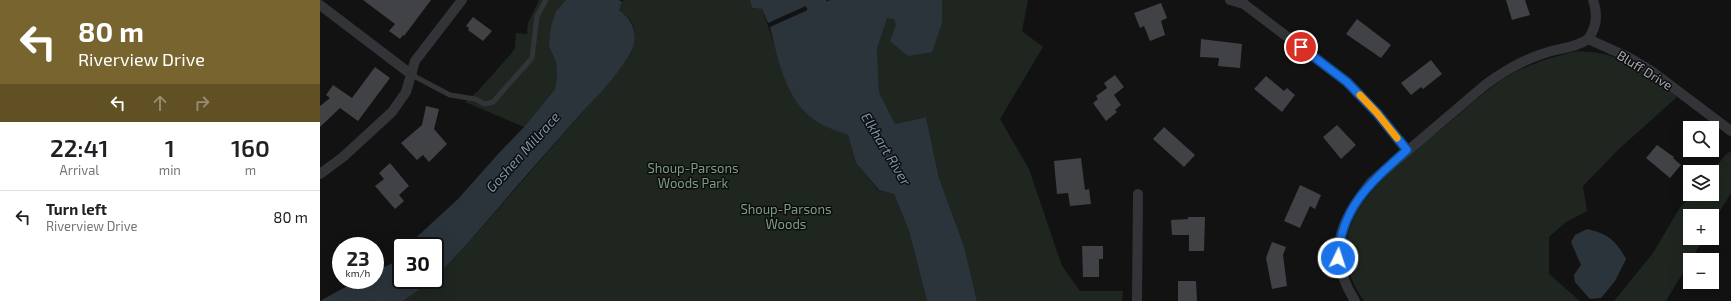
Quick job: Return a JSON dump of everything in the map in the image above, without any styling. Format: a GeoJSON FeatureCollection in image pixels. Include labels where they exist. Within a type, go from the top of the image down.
{"type":"FeatureCollection","features":[{"type":"Feature","properties":{"kind":"street"},"geometry":{"type":"LineString","coordinates":[[320,174],[343,157],[392,112],[406,92],[415,61],[462,0]]}},
{"type":"Feature","properties":{"kind":"street"},"geometry":{"type":"LineString","coordinates":[[1230,0],[1244,4],[1347,82],[1377,113],[1407,150]]}},
{"type":"Feature","properties":{"kind":"street"},"geometry":{"type":"LineString","coordinates":[[1355,301],[1340,272],[1338,258],[1340,238],[1345,221],[1371,182],[1407,150],[1504,71],[1526,59],[1578,44],[1588,39],[1595,28],[1596,18],[1592,0]]}},
{"type":"Feature","properties":{"kind":"street"},"geometry":{"type":"LineString","coordinates":[[320,5],[412,75]]}},
{"type":"Feature","properties":{"kind":"street","name":"Bluff Drive"},"geometry":{"type":"LineString","coordinates":[[1588,39],[1628,57],[1650,70],[1731,131]]}},
{"type":"Feature","properties":{"kind":"street"},"geometry":{"type":"LineString","coordinates":[[1137,301],[1138,194]]}},
{"type":"Feature","properties":{"kind":"lane"},"geometry":{"type":"LineString","coordinates":[[412,75],[450,95],[475,99],[485,104],[493,102],[532,58],[536,16],[546,0]]}},
{"type":"Feature","properties":{"kind":"green space"},"geometry":{"type":"Polygon","coordinates":[[[539,0],[566,0],[556,11],[552,53],[556,62],[557,76],[555,89],[524,127],[465,102],[477,92],[511,54],[515,48],[516,33],[527,34],[528,23],[539,0]]]}},
{"type":"Feature","properties":{"kind":"green space","name":"Shoup-Parsons Woods Park"},"geometry":{"type":"Polygon","coordinates":[[[624,0],[750,0],[752,8],[762,9],[776,49],[819,123],[848,135],[856,163],[878,190],[894,194],[909,231],[927,301],[368,301],[419,289],[444,289],[444,268],[477,233],[608,83],[628,56],[633,46],[635,37],[634,28],[629,19],[619,10],[619,4],[624,0]]]}},
{"type":"Feature","properties":{"kind":"green space"},"geometry":{"type":"Polygon","coordinates":[[[942,0],[1028,0],[1022,31],[1043,47],[1000,119],[1029,169],[1062,266],[1080,291],[1123,291],[1122,301],[977,301],[964,246],[939,178],[926,117],[895,124],[879,92],[877,49],[887,17],[894,19],[897,25],[942,23],[942,0]]]}},
{"type":"Feature","properties":{"kind":"green space"},"geometry":{"type":"Polygon","coordinates":[[[1572,52],[1603,54],[1616,58],[1641,71],[1677,97],[1619,149],[1583,186],[1587,211],[1566,222],[1549,237],[1549,274],[1580,301],[1364,301],[1358,293],[1350,275],[1346,256],[1346,246],[1350,227],[1357,212],[1367,197],[1393,169],[1494,86],[1510,75],[1532,64],[1572,52]]]}},
{"type":"Feature","properties":{"kind":"green space"},"geometry":{"type":"Polygon","coordinates":[[[1729,151],[1731,154],[1731,193],[1719,213],[1719,209],[1683,209],[1683,245],[1700,245],[1695,253],[1683,253],[1683,273],[1666,301],[1614,301],[1653,253],[1679,209],[1686,201],[1719,201],[1719,165],[1717,165],[1729,151]]]}},
{"type":"Feature","properties":{"kind":"water","name":"Goshen Millrace"},"geometry":{"type":"Polygon","coordinates":[[[566,0],[619,0],[622,2],[619,10],[628,18],[633,27],[635,38],[632,49],[621,67],[607,85],[470,241],[444,268],[444,237],[417,237],[458,199],[524,127],[555,89],[557,76],[556,62],[549,46],[551,27],[556,11],[566,0]]]}},
{"type":"Feature","properties":{"kind":"water"},"geometry":{"type":"Polygon","coordinates":[[[750,0],[819,0],[768,23],[762,9],[752,8],[750,0]]]}},
{"type":"Feature","properties":{"kind":"water"},"geometry":{"type":"Polygon","coordinates":[[[830,0],[942,0],[942,23],[932,52],[908,56],[890,41],[896,25],[894,19],[887,18],[877,49],[879,92],[895,124],[926,117],[939,178],[964,246],[977,301],[927,301],[909,231],[894,194],[879,190],[856,163],[848,135],[819,123],[808,115],[791,93],[781,67],[770,27],[830,0]]]}},
{"type":"Feature","properties":{"kind":"water"},"geometry":{"type":"Polygon","coordinates":[[[1587,229],[1601,233],[1615,242],[1626,259],[1615,281],[1601,298],[1590,299],[1575,282],[1574,275],[1581,265],[1571,242],[1575,235],[1587,229]]]}},
{"type":"Feature","properties":{"kind":"water"},"geometry":{"type":"Polygon","coordinates":[[[392,263],[392,289],[420,289],[403,301],[320,301],[342,289],[384,289],[384,267],[392,263]]]}},
{"type":"Feature","properties":{"kind":"building"},"geometry":{"type":"Polygon","coordinates":[[[363,0],[431,0],[404,36],[403,35],[400,39],[389,31],[395,24],[363,0]]]}},
{"type":"Feature","properties":{"kind":"building"},"geometry":{"type":"Polygon","coordinates":[[[1506,0],[1525,0],[1530,15],[1512,20],[1506,0]]]}},
{"type":"Feature","properties":{"kind":"building"},"geometry":{"type":"Polygon","coordinates":[[[1161,3],[1167,18],[1161,21],[1165,35],[1150,41],[1144,26],[1140,28],[1134,13],[1161,3]]]}},
{"type":"Feature","properties":{"kind":"building"},"geometry":{"type":"Polygon","coordinates":[[[473,17],[492,31],[483,41],[468,30],[469,28],[466,26],[473,17]]]}},
{"type":"Feature","properties":{"kind":"building"},"geometry":{"type":"Polygon","coordinates":[[[1357,19],[1391,45],[1381,58],[1346,34],[1357,19]]]}},
{"type":"Feature","properties":{"kind":"building"},"geometry":{"type":"Polygon","coordinates":[[[1201,39],[1242,44],[1240,68],[1218,66],[1219,58],[1200,57],[1201,39]]]}},
{"type":"Feature","properties":{"kind":"building"},"geometry":{"type":"Polygon","coordinates":[[[1431,60],[1442,74],[1423,89],[1421,87],[1411,95],[1401,83],[1431,60]]]}},
{"type":"Feature","properties":{"kind":"building"},"geometry":{"type":"Polygon","coordinates":[[[375,67],[390,78],[358,121],[340,108],[320,127],[320,106],[330,98],[326,95],[333,85],[352,98],[375,67]]]}},
{"type":"Feature","properties":{"kind":"building"},"geometry":{"type":"Polygon","coordinates":[[[1115,75],[1124,87],[1114,95],[1121,105],[1115,110],[1117,112],[1106,121],[1093,103],[1098,99],[1096,96],[1107,88],[1104,83],[1115,75]]]}},
{"type":"Feature","properties":{"kind":"building"},"geometry":{"type":"Polygon","coordinates":[[[1266,76],[1284,91],[1287,88],[1295,95],[1282,112],[1254,89],[1266,76]]]}},
{"type":"Feature","properties":{"kind":"building"},"geometry":{"type":"Polygon","coordinates":[[[426,106],[439,109],[434,129],[447,144],[429,162],[423,155],[417,160],[401,143],[422,125],[426,106]]]}},
{"type":"Feature","properties":{"kind":"building"},"geometry":{"type":"Polygon","coordinates":[[[1337,125],[1356,145],[1341,159],[1323,137],[1337,125]]]}},
{"type":"Feature","properties":{"kind":"building"},"geometry":{"type":"Polygon","coordinates":[[[1164,127],[1195,155],[1184,167],[1153,139],[1164,127]]]}},
{"type":"Feature","properties":{"kind":"building"},"geometry":{"type":"Polygon","coordinates":[[[1657,145],[1674,157],[1673,158],[1681,165],[1670,178],[1646,158],[1657,145]]]}},
{"type":"Feature","properties":{"kind":"building"},"geometry":{"type":"Polygon","coordinates":[[[1081,158],[1085,190],[1089,189],[1091,204],[1070,206],[1068,193],[1057,194],[1054,161],[1081,158]]]}},
{"type":"Feature","properties":{"kind":"building"},"geometry":{"type":"Polygon","coordinates":[[[390,163],[409,186],[399,195],[404,201],[395,209],[375,186],[384,179],[379,173],[390,163]]]}},
{"type":"Feature","properties":{"kind":"building"},"geometry":{"type":"Polygon","coordinates":[[[1300,185],[1321,195],[1315,209],[1310,206],[1300,228],[1284,221],[1300,185]]]}},
{"type":"Feature","properties":{"kind":"building"},"geometry":{"type":"Polygon","coordinates":[[[1188,217],[1205,217],[1204,251],[1189,251],[1189,235],[1172,235],[1171,220],[1188,219],[1188,217]]]}},
{"type":"Feature","properties":{"kind":"building"},"geometry":{"type":"Polygon","coordinates":[[[1272,242],[1286,247],[1283,255],[1287,286],[1272,289],[1266,258],[1272,242]]]}},
{"type":"Feature","properties":{"kind":"building"},"geometry":{"type":"Polygon","coordinates":[[[1082,246],[1103,246],[1103,259],[1099,259],[1099,277],[1083,277],[1082,246]]]}},
{"type":"Feature","properties":{"kind":"building"},"geometry":{"type":"Polygon","coordinates":[[[1178,281],[1196,281],[1197,301],[1178,301],[1178,281]]]}},
{"type":"Feature","properties":{"kind":"waterway","name":"Elkhart River"},"geometry":{"type":"LineString","coordinates":[[815,0],[827,33]]}},
{"type":"Feature","properties":{"kind":"slow traffic"},"geometry":{"type":"LineString","coordinates":[[1360,95],[1397,138]]}},
{"type":"Feature","properties":{"kind":"route"},"geometry":{"type":"LineString","coordinates":[[1301,47],[1347,82],[1377,113],[1407,150],[1371,182],[1357,201],[1345,221],[1342,230],[1338,258]]}},
{"type":"Feature","properties":{"kind":"park label","name":"Shoup-Parsons Woods"},"geometry":{"type":"Point","coordinates":[786,216]}}]}
